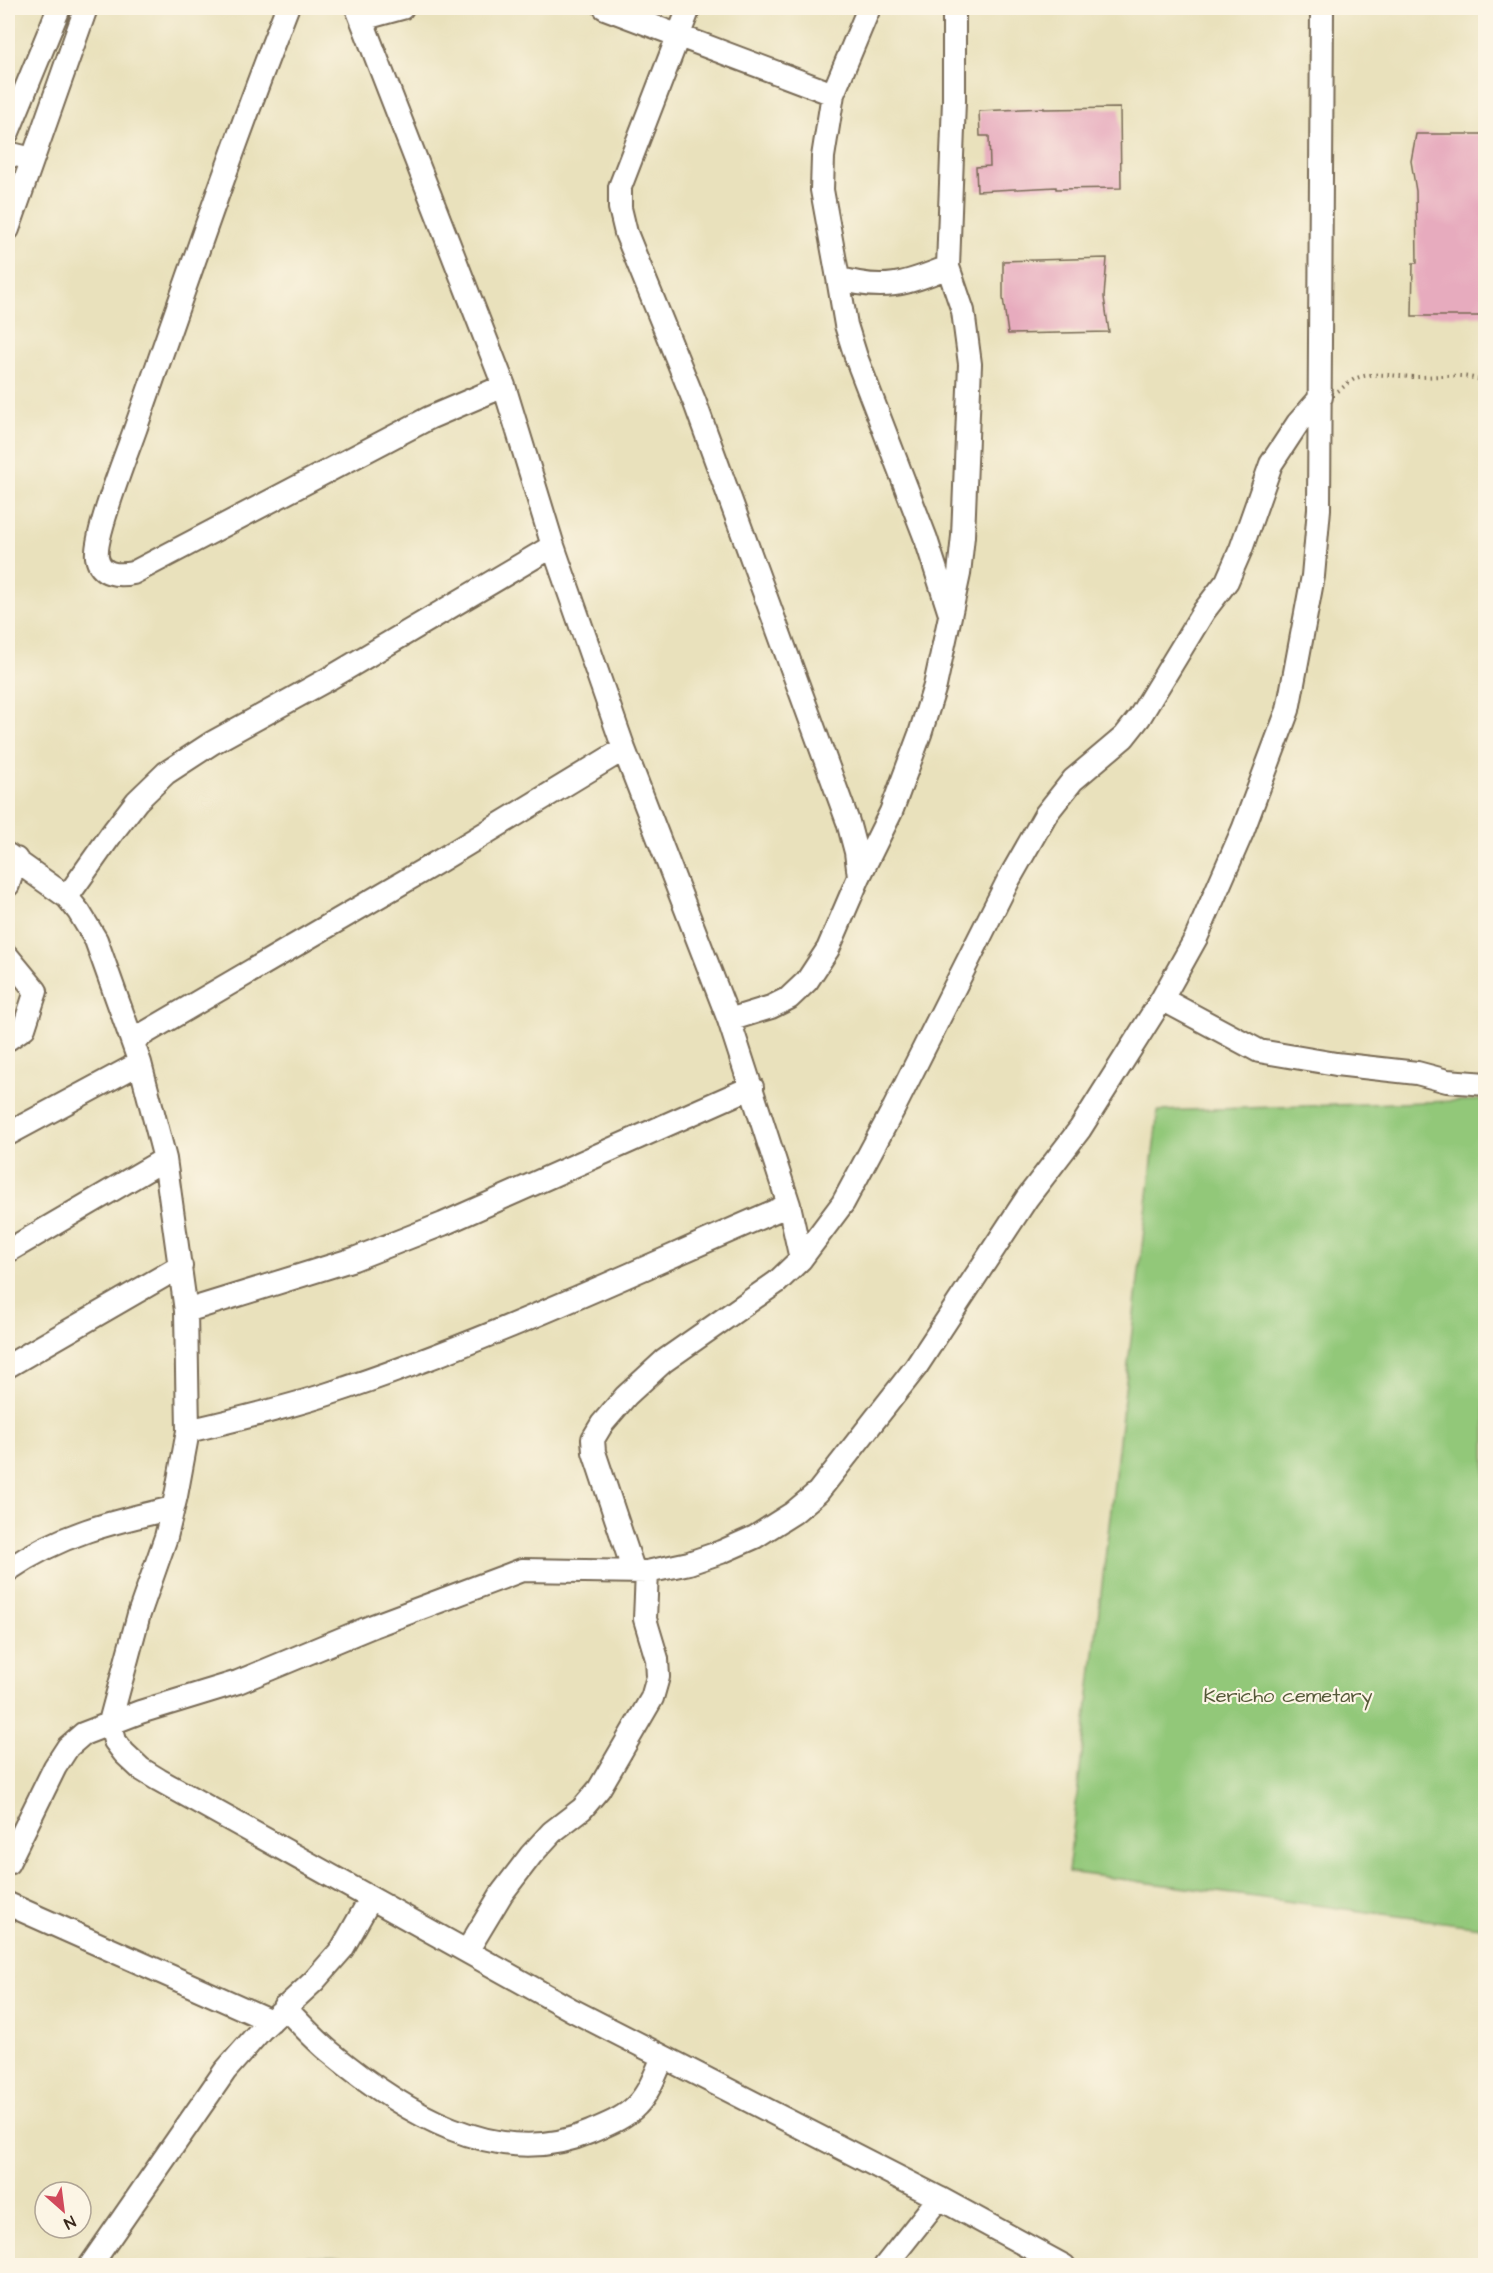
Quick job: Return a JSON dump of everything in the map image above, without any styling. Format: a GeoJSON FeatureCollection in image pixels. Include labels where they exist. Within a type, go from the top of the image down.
{"type":"FeatureCollection","features":[{"type":"Feature","properties":{"kind":"street"},"geometry":{"type":"LineString","coordinates":[[8,132],[59,8]]}},
{"type":"Feature","properties":{"kind":"street"},"geometry":{"type":"LineString","coordinates":[[8,229],[87,8]]}},
{"type":"Feature","properties":{"kind":"street"},"geometry":{"type":"LineString","coordinates":[[287,8],[246,113],[123,465],[101,530],[96,552],[97,561],[110,574],[121,576],[133,573],[429,418],[504,386]]}},
{"type":"Feature","properties":{"kind":"street"},"geometry":{"type":"LineString","coordinates":[[402,8],[359,13],[504,386],[553,546],[624,749],[729,1020],[789,1205],[801,1259]]}},
{"type":"Feature","properties":{"kind":"street"},"geometry":{"type":"LineString","coordinates":[[605,8],[833,94]]}},
{"type":"Feature","properties":{"kind":"street"},"geometry":{"type":"LineString","coordinates":[[688,8],[628,161],[620,187],[620,208],[626,233],[695,403],[848,822],[856,852],[859,877]]}},
{"type":"Feature","properties":{"kind":"street"},"geometry":{"type":"LineString","coordinates":[[869,8],[833,94],[823,157],[822,190],[846,325],[856,357],[926,539],[950,611]]}},
{"type":"Feature","properties":{"kind":"street"},"geometry":{"type":"LineString","coordinates":[[729,1020],[771,1007],[789,998],[807,981],[828,949],[859,877],[891,812],[935,686],[958,574],[963,536],[970,364],[963,311],[948,267],[954,100],[954,8]]}},
{"type":"Feature","properties":{"kind":"street"},"geometry":{"type":"LineString","coordinates":[[8,1863],[54,1767],[68,1747],[83,1734],[110,1722],[238,1682],[384,1622],[522,1570],[641,1572],[689,1563],[721,1552],[755,1537],[793,1513],[818,1492],[916,1367],[1027,1198],[1080,1129],[1162,999],[1196,938],[1218,889],[1269,764],[1288,710],[1313,576],[1319,509],[1322,8]]}},
{"type":"Feature","properties":{"kind":"street"},"geometry":{"type":"LineString","coordinates":[[8,153],[32,159]]}},
{"type":"Feature","properties":{"kind":"street"},"geometry":{"type":"LineString","coordinates":[[837,278],[860,285],[880,287],[913,281],[948,267]]}},
{"type":"Feature","properties":{"kind":"street"},"geometry":{"type":"LineString","coordinates":[[467,1951],[502,1893],[531,1855],[552,1832],[582,1809],[599,1789],[657,1686],[657,1659],[645,1619],[641,1572],[594,1452],[595,1434],[626,1396],[664,1361],[777,1282],[801,1259],[843,1203],[1009,879],[1046,813],[1073,780],[1124,737],[1139,718],[1204,611],[1227,581],[1241,549],[1271,464],[1298,423],[1321,397]]}},
{"type":"Feature","properties":{"kind":"street"},"geometry":{"type":"LineString","coordinates":[[67,897],[137,801],[166,773],[212,743],[339,672],[553,546]]}},
{"type":"Feature","properties":{"kind":"street"},"geometry":{"type":"LineString","coordinates":[[133,1040],[441,860],[624,749]]}},
{"type":"Feature","properties":{"kind":"street"},"geometry":{"type":"LineString","coordinates":[[8,885],[12,857],[67,897],[96,940],[140,1063],[165,1160],[181,1266],[186,1311],[188,1431],[166,1537],[139,1614],[110,1722],[115,1741],[124,1753],[141,1769],[572,2010],[939,2198],[1064,2265]]}},
{"type":"Feature","properties":{"kind":"street"},"geometry":{"type":"LineString","coordinates":[[8,957],[36,991],[24,1028],[8,1040]]}},
{"type":"Feature","properties":{"kind":"street"},"geometry":{"type":"LineString","coordinates":[[1162,999],[1258,1051],[1336,1064],[1417,1073],[1447,1081],[1485,1084]]}},
{"type":"Feature","properties":{"kind":"street"},"geometry":{"type":"LineString","coordinates":[[8,1134],[140,1063]]}},
{"type":"Feature","properties":{"kind":"street"},"geometry":{"type":"LineString","coordinates":[[186,1311],[365,1254],[585,1162],[752,1087]]}},
{"type":"Feature","properties":{"kind":"street"},"geometry":{"type":"LineString","coordinates":[[8,1251],[165,1160]]}},
{"type":"Feature","properties":{"kind":"street"},"geometry":{"type":"LineString","coordinates":[[188,1431],[330,1393],[481,1338],[789,1205]]}},
{"type":"Feature","properties":{"kind":"street"},"geometry":{"type":"LineString","coordinates":[[8,1366],[181,1266]]}},
{"type":"Feature","properties":{"kind":"street"},"geometry":{"type":"LineString","coordinates":[[8,1570],[32,1553],[102,1524],[173,1508]]}},
{"type":"Feature","properties":{"kind":"street"},"geometry":{"type":"LineString","coordinates":[[90,2265],[225,2072],[278,2014],[314,1981],[342,1948],[371,1898]]}},
{"type":"Feature","properties":{"kind":"street"},"geometry":{"type":"LineString","coordinates":[[8,1904],[278,2014],[396,2101],[456,2131],[485,2141],[532,2145],[573,2139],[611,2122],[629,2113],[639,2104],[663,2057]]}},
{"type":"Feature","properties":{"kind":"street"},"geometry":{"type":"LineString","coordinates":[[885,2265],[939,2198]]}},
{"type":"Feature","properties":{"kind":"path"},"geometry":{"type":"LineString","coordinates":[[1321,397],[1337,392],[1356,378],[1371,376],[1418,377],[1443,374],[1472,376],[1485,382]]}},
{"type":"Feature","properties":{"kind":"green space","name":"Kericho cemetary"},"geometry":{"type":"Polygon","coordinates":[[[1485,1100],[1486,1904],[1480,1927],[1068,1872],[1158,1111],[1485,1100]]]}},
{"type":"Feature","properties":{"kind":"green space"},"geometry":{"type":"Polygon","coordinates":[[[307,2256],[479,2264],[306,2265],[307,2256]]]}},
{"type":"Feature","properties":{"kind":"building"},"geometry":{"type":"Polygon","coordinates":[[[1120,108],[1121,188],[1056,189],[1056,187],[977,191],[976,167],[990,166],[989,136],[980,136],[979,111],[1120,108]]]}},
{"type":"Feature","properties":{"kind":"building"},"geometry":{"type":"Polygon","coordinates":[[[1416,134],[1485,134],[1485,316],[1412,316],[1413,263],[1417,263],[1416,191],[1411,161],[1416,134]]]}},
{"type":"Feature","properties":{"kind":"building"},"geometry":{"type":"Polygon","coordinates":[[[1107,258],[1104,297],[1109,332],[1008,334],[1003,298],[1003,261],[1107,258]]]}}]}
